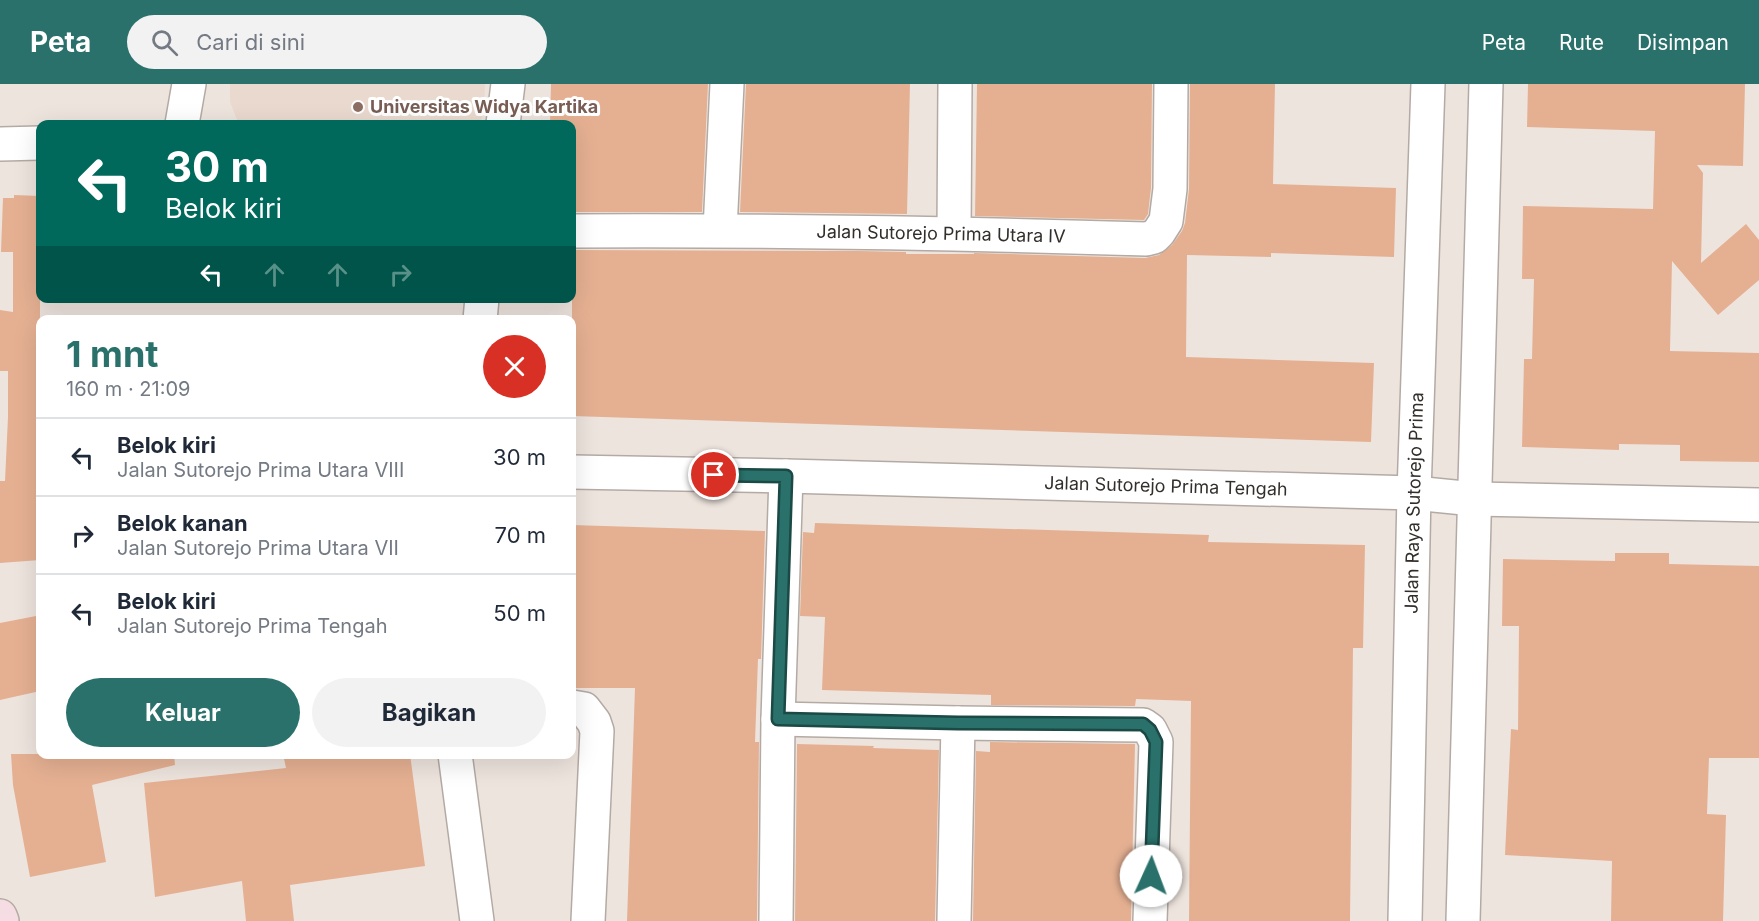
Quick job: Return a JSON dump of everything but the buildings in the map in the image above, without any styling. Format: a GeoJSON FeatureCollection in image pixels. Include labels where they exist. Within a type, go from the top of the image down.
{"type":"FeatureCollection","features":[{"type":"Feature","properties":{"kind":"main road"},"geometry":{"type":"LineString","coordinates":[[0,916],[2,921]]}},
{"type":"Feature","properties":{"kind":"street"},"geometry":{"type":"LineString","coordinates":[[183,120],[189,84]]}},
{"type":"Feature","properties":{"kind":"street"},"geometry":{"type":"LineString","coordinates":[[504,120],[508,84]]}},
{"type":"Feature","properties":{"kind":"street"},"geometry":{"type":"LineString","coordinates":[[720,230],[727,84]]}},
{"type":"Feature","properties":{"kind":"street"},"geometry":{"type":"LineString","coordinates":[[954,233],[955,84]]}},
{"type":"Feature","properties":{"kind":"street","name":"Jalan Sutorejo Prima Utara IV"},"geometry":{"type":"LineString","coordinates":[[576,231],[954,233],[1146,239],[1154,237],[1166,221],[1169,200],[1171,84]]}},
{"type":"Feature","properties":{"kind":"street","name":"Jalan Raya Sutorejo Prima"},"geometry":{"type":"LineString","coordinates":[[1405,921],[1414,493],[1428,84]]}},
{"type":"Feature","properties":{"kind":"street"},"geometry":{"type":"LineString","coordinates":[[1463,921],[1486,84]]}},
{"type":"Feature","properties":{"kind":"street"},"geometry":{"type":"LineString","coordinates":[[0,144],[36,143]]}},
{"type":"Feature","properties":{"kind":"street","name":"Jalan Sutorejo Prima Tengah"},"geometry":{"type":"LineString","coordinates":[[576,472],[1414,493],[1474,499],[1759,505]]}},
{"type":"Feature","properties":{"kind":"street"},"geometry":{"type":"LineString","coordinates":[[776,921],[778,719],[786,476]]}},
{"type":"Feature","properties":{"kind":"street"},"geometry":{"type":"LineString","coordinates":[[576,708],[584,709],[597,730],[588,921]]}},
{"type":"Feature","properties":{"kind":"street"},"geometry":{"type":"LineString","coordinates":[[778,719],[1143,724],[1150,730],[1156,742],[1150,921]]}},
{"type":"Feature","properties":{"kind":"street"},"geometry":{"type":"LineString","coordinates":[[954,921],[958,723]]}},
{"type":"Feature","properties":{"kind":"street"},"geometry":{"type":"LineString","coordinates":[[456,759],[477,921]]}},
{"type":"Feature","properties":{"kind":"shaded area","name":"Universitas Widya Kartika"},"geometry":{"type":"Polygon","coordinates":[[[230,84],[485,84],[484,113],[481,120],[237,120],[230,102],[230,84]]]}},
{"type":"Feature","properties":{"kind":"place","name":"Universitas Widya Kartika"},"geometry":{"type":"Point","coordinates":[358,107]}},
{"type":"Feature","properties":{"kind":"route"},"geometry":{"type":"LineString","coordinates":[[714,475],[786,476],[778,719],[1143,724],[1150,730],[1156,742],[1151,876]]}}]}
